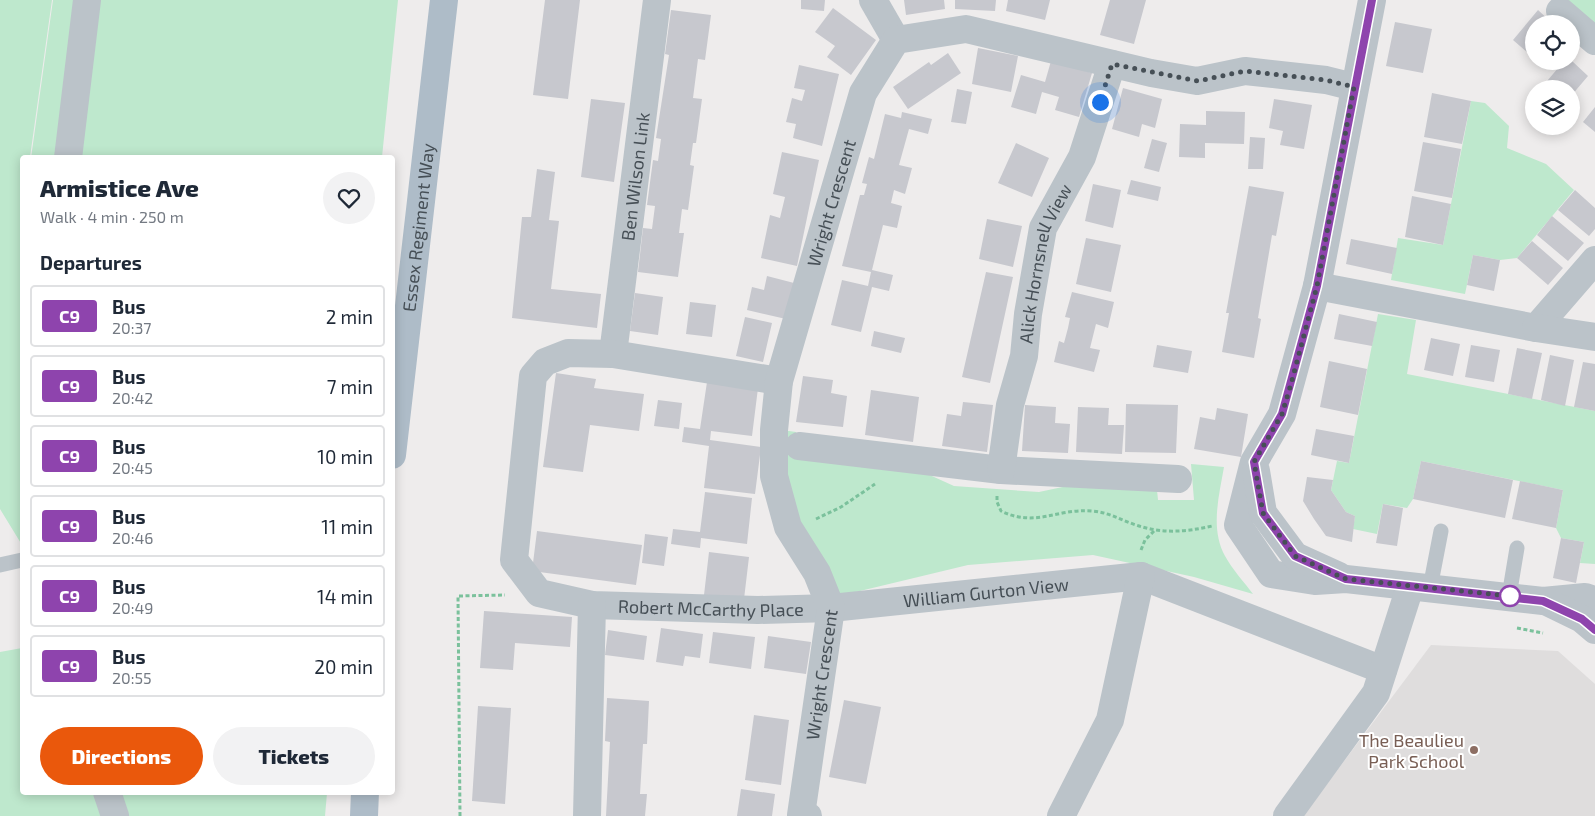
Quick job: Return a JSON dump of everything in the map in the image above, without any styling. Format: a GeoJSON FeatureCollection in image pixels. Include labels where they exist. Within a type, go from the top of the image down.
{"type":"FeatureCollection","features":[{"type":"Feature","properties":{"kind":"main road","name":"Essex Regiment Way"},"geometry":{"type":"LineString","coordinates":[[395,429],[444,0]]}},
{"type":"Feature","properties":{"kind":"main road"},"geometry":{"type":"LineString","coordinates":[[364,816],[366,795]]}},
{"type":"Feature","properties":{"kind":"street"},"geometry":{"type":"LineString","coordinates":[[68,155],[87,0]]}},
{"type":"Feature","properties":{"kind":"street","name":"Ben Wilson Link"},"geometry":{"type":"LineString","coordinates":[[613,354],[657,0]]}},
{"type":"Feature","properties":{"kind":"street"},"geometry":{"type":"LineString","coordinates":[[873,0],[896,40],[966,28],[1112,64],[1198,81],[1245,71],[1326,80],[1354,87]]}},
{"type":"Feature","properties":{"kind":"street"},"geometry":{"type":"LineString","coordinates":[[1372,0],[1317,286],[1282,414],[1254,462],[1238,525],[1271,574],[1315,581],[1346,579],[1543,601],[1585,597],[1595,600]]}},
{"type":"Feature","properties":{"kind":"street"},"geometry":{"type":"LineString","coordinates":[[1560,11],[1595,41]]}},
{"type":"Feature","properties":{"kind":"street","name":"Wright Crescent"},"geometry":{"type":"LineString","coordinates":[[803,816],[831,608],[818,573],[791,532],[774,476],[774,430],[779,381],[863,93],[896,40]]}},
{"type":"Feature","properties":{"kind":"street","name":"Alick Hornsnell View"},"geometry":{"type":"LineString","coordinates":[[1001,470],[1010,405],[1024,356],[1028,314],[1043,228],[1082,157],[1112,64]]}},
{"type":"Feature","properties":{"kind":"street"},"geometry":{"type":"LineString","coordinates":[[1536,328],[1595,260]]}},
{"type":"Feature","properties":{"kind":"street"},"geometry":{"type":"LineString","coordinates":[[1317,286],[1536,328],[1595,337]]}},
{"type":"Feature","properties":{"kind":"street"},"geometry":{"type":"LineString","coordinates":[[539,593],[514,560],[533,376],[545,362],[568,353],[613,354],[779,381]]}},
{"type":"Feature","properties":{"kind":"street"},"geometry":{"type":"LineString","coordinates":[[799,446],[1001,470],[1178,479]]}},
{"type":"Feature","properties":{"kind":"street"},"geometry":{"type":"LineString","coordinates":[[1061,816],[1110,720],[1140,565]]}},
{"type":"Feature","properties":{"kind":"street","name":"William Gurton View"},"geometry":{"type":"LineString","coordinates":[[831,608],[1140,565],[1383,670]]}},
{"type":"Feature","properties":{"kind":"street"},"geometry":{"type":"LineString","coordinates":[[1287,816],[1376,693],[1383,670],[1420,588]]}},
{"type":"Feature","properties":{"kind":"street","name":"Robert McCarthy Place"},"geometry":{"type":"LineString","coordinates":[[539,593],[592,605],[758,610],[831,608]]}},
{"type":"Feature","properties":{"kind":"street"},"geometry":{"type":"LineString","coordinates":[[1543,601],[1582,619],[1595,630]]}},
{"type":"Feature","properties":{"kind":"street","name":"Robert McCarthy Place"},"geometry":{"type":"LineString","coordinates":[[587,816],[592,605]]}},
{"type":"Feature","properties":{"kind":"street"},"geometry":{"type":"LineString","coordinates":[[108,795],[115,816]]}},
{"type":"Feature","properties":{"kind":"lane"},"geometry":{"type":"LineString","coordinates":[[1420,588],[1440,531]]}},
{"type":"Feature","properties":{"kind":"lane"},"geometry":{"type":"LineString","coordinates":[[1509,596],[1517,548]]}},
{"type":"Feature","properties":{"kind":"lane"},"geometry":{"type":"LineString","coordinates":[[0,564],[20,560]]}},
{"type":"Feature","properties":{"kind":"path"},"geometry":{"type":"LineString","coordinates":[[791,532],[841,507],[876,483],[887,472],[889,457]]}},
{"type":"Feature","properties":{"kind":"path"},"geometry":{"type":"LineString","coordinates":[[1001,470],[997,502],[1001,511],[1016,518],[1033,519],[1071,510],[1093,511],[1113,515],[1154,530],[1180,532],[1214,526]]}},
{"type":"Feature","properties":{"kind":"path"},"geometry":{"type":"LineString","coordinates":[[1140,565],[1145,540],[1154,530]]}},
{"type":"Feature","properties":{"kind":"path"},"geometry":{"type":"LineString","coordinates":[[460,816],[458,596],[539,593]]}},
{"type":"Feature","properties":{"kind":"shaded area","name":"The Beaulieu Park School"},"geometry":{"type":"Polygon","coordinates":[[[1431,645],[1558,651],[1595,684],[1595,816],[1303,816],[1431,645]]]}},
{"type":"Feature","properties":{"kind":"green space"},"geometry":{"type":"Polygon","coordinates":[[[0,0],[52,0],[30,155],[20,155],[20,542],[0,509],[0,0]]]}},
{"type":"Feature","properties":{"kind":"green space"},"geometry":{"type":"Polygon","coordinates":[[[53,0],[398,0],[382,155],[31,155],[53,0]]]}},
{"type":"Feature","properties":{"kind":"green space"},"geometry":{"type":"Polygon","coordinates":[[[1559,0],[1595,0],[1595,24],[1559,0]]]}},
{"type":"Feature","properties":{"kind":"green space"},"geometry":{"type":"Polygon","coordinates":[[[1471,101],[1485,103],[1509,126],[1507,148],[1546,164],[1574,190],[1517,258],[1500,260],[1473,255],[1465,294],[1391,280],[1398,238],[1443,245],[1471,101]]]}},
{"type":"Feature","properties":{"kind":"green space"},"geometry":{"type":"Polygon","coordinates":[[[1378,314],[1416,320],[1407,374],[1595,411],[1595,564],[1580,563],[1584,542],[1561,538],[1556,528],[1563,490],[1421,461],[1413,499],[1407,508],[1383,504],[1377,534],[1353,529],[1355,516],[1346,512],[1331,490],[1337,461],[1349,463],[1378,314]]]}},
{"type":"Feature","properties":{"kind":"green space"},"geometry":{"type":"Polygon","coordinates":[[[782,430],[796,432],[793,455],[923,472],[954,486],[1039,492],[1072,485],[1157,490],[1158,500],[1194,500],[1191,464],[1224,467],[1217,512],[1220,546],[1228,561],[1253,594],[1194,577],[1093,555],[968,565],[835,597],[800,529],[782,480],[782,430]]]}},
{"type":"Feature","properties":{"kind":"green space"},"geometry":{"type":"Polygon","coordinates":[[[20,648],[20,795],[327,795],[325,816],[0,816],[0,652],[20,648]]]}},
{"type":"Feature","properties":{"kind":"building"},"geometry":{"type":"Polygon","coordinates":[[[545,0],[580,0],[568,99],[533,95],[545,0]]]}},
{"type":"Feature","properties":{"kind":"building"},"geometry":{"type":"Polygon","coordinates":[[[801,0],[825,0],[824,11],[801,9],[801,0]]]}},
{"type":"Feature","properties":{"kind":"building"},"geometry":{"type":"Polygon","coordinates":[[[904,0],[944,0],[945,9],[906,15],[904,0]]]}},
{"type":"Feature","properties":{"kind":"building"},"geometry":{"type":"Polygon","coordinates":[[[955,0],[996,0],[995,11],[955,9],[955,0]]]}},
{"type":"Feature","properties":{"kind":"building"},"geometry":{"type":"Polygon","coordinates":[[[1008,0],[1050,0],[1045,20],[1006,11],[1008,0]]]}},
{"type":"Feature","properties":{"kind":"building"},"geometry":{"type":"Polygon","coordinates":[[[1110,0],[1146,0],[1134,44],[1100,35],[1110,0]]]}},
{"type":"Feature","properties":{"kind":"building"},"geometry":{"type":"Polygon","coordinates":[[[833,8],[876,40],[851,75],[827,57],[835,46],[815,32],[833,8]]]}},
{"type":"Feature","properties":{"kind":"building"},"geometry":{"type":"Polygon","coordinates":[[[671,10],[711,15],[705,60],[698,59],[693,98],[702,99],[696,143],[693,143],[690,165],[694,166],[688,210],[682,209],[679,233],[684,233],[678,277],[638,272],[643,228],[652,229],[655,206],[647,205],[653,160],[658,161],[661,139],[656,138],[669,55],[665,54],[671,10]]]}},
{"type":"Feature","properties":{"kind":"building"},"geometry":{"type":"Polygon","coordinates":[[[1538,10],[1543,15],[1534,15],[1538,10]]]}},
{"type":"Feature","properties":{"kind":"building"},"geometry":{"type":"Polygon","coordinates":[[[1395,22],[1432,29],[1423,73],[1386,66],[1395,22]]]}},
{"type":"Feature","properties":{"kind":"building"},"geometry":{"type":"Polygon","coordinates":[[[1525,26],[1525,50],[1513,40],[1525,26]]]}},
{"type":"Feature","properties":{"kind":"building"},"geometry":{"type":"Polygon","coordinates":[[[978,48],[1018,56],[1011,92],[972,84],[978,48]]]}},
{"type":"Feature","properties":{"kind":"building"},"geometry":{"type":"Polygon","coordinates":[[[948,53],[961,73],[908,109],[893,87],[929,62],[931,65],[948,53]]]}},
{"type":"Feature","properties":{"kind":"building"},"geometry":{"type":"Polygon","coordinates":[[[1051,61],[1092,73],[1079,117],[1055,110],[1059,97],[1042,92],[1036,114],[1011,107],[1021,75],[1045,82],[1051,61]]]}},
{"type":"Feature","properties":{"kind":"building"},"geometry":{"type":"Polygon","coordinates":[[[799,65],[839,74],[822,146],[793,138],[796,124],[786,122],[792,98],[802,101],[805,90],[794,88],[799,65]]]}},
{"type":"Feature","properties":{"kind":"building"},"geometry":{"type":"Polygon","coordinates":[[[1580,68],[1588,76],[1580,85],[1580,80],[1548,80],[1556,70],[1580,68]]]}},
{"type":"Feature","properties":{"kind":"building"},"geometry":{"type":"Polygon","coordinates":[[[1123,88],[1162,99],[1155,128],[1142,124],[1139,137],[1112,129],[1123,88]]]}},
{"type":"Feature","properties":{"kind":"building"},"geometry":{"type":"Polygon","coordinates":[[[957,89],[972,92],[966,124],[951,122],[957,89]]]}},
{"type":"Feature","properties":{"kind":"building"},"geometry":{"type":"Polygon","coordinates":[[[1432,93],[1471,101],[1462,144],[1424,137],[1432,93]]]}},
{"type":"Feature","properties":{"kind":"building"},"geometry":{"type":"Polygon","coordinates":[[[591,99],[625,103],[614,182],[581,177],[591,99]]]}},
{"type":"Feature","properties":{"kind":"building"},"geometry":{"type":"Polygon","coordinates":[[[1274,99],[1312,105],[1304,149],[1280,145],[1283,131],[1269,128],[1274,99]]]}},
{"type":"Feature","properties":{"kind":"building"},"geometry":{"type":"Polygon","coordinates":[[[1595,107],[1595,132],[1583,122],[1595,107]]]}},
{"type":"Feature","properties":{"kind":"building"},"geometry":{"type":"Polygon","coordinates":[[[1206,111],[1245,112],[1244,144],[1205,143],[1205,158],[1179,157],[1180,124],[1206,125],[1206,111]]]}},
{"type":"Feature","properties":{"kind":"building"},"geometry":{"type":"Polygon","coordinates":[[[902,112],[932,119],[928,134],[909,129],[899,165],[912,168],[905,194],[894,190],[891,203],[902,206],[897,228],[883,225],[872,270],[893,275],[889,291],[872,287],[861,332],[831,325],[842,280],[868,286],[871,272],[842,266],[860,195],[864,195],[867,184],[862,183],[869,157],[874,159],[885,114],[901,118],[902,112]]]}},
{"type":"Feature","properties":{"kind":"building"},"geometry":{"type":"Polygon","coordinates":[[[1250,137],[1265,138],[1263,169],[1248,169],[1250,137]]]}},
{"type":"Feature","properties":{"kind":"building"},"geometry":{"type":"Polygon","coordinates":[[[1152,139],[1167,143],[1159,172],[1144,168],[1152,139]]]}},
{"type":"Feature","properties":{"kind":"building"},"geometry":{"type":"Polygon","coordinates":[[[1423,142],[1461,149],[1452,198],[1414,191],[1423,142]]]}},
{"type":"Feature","properties":{"kind":"building"},"geometry":{"type":"Polygon","coordinates":[[[1016,143],[1049,158],[1032,197],[998,183],[1016,143]]]}},
{"type":"Feature","properties":{"kind":"building"},"geometry":{"type":"Polygon","coordinates":[[[782,152],[819,160],[797,266],[761,258],[770,215],[780,218],[785,197],[773,194],[782,152]]]}},
{"type":"Feature","properties":{"kind":"building"},"geometry":{"type":"Polygon","coordinates":[[[537,169],[555,172],[549,220],[559,221],[551,289],[601,294],[597,328],[512,318],[522,217],[531,217],[537,169]]]}},
{"type":"Feature","properties":{"kind":"building"},"geometry":{"type":"Polygon","coordinates":[[[1131,180],[1161,187],[1158,201],[1127,194],[1131,180]]]}},
{"type":"Feature","properties":{"kind":"building"},"geometry":{"type":"Polygon","coordinates":[[[1093,184],[1121,190],[1113,228],[1085,221],[1093,184]]]}},
{"type":"Feature","properties":{"kind":"building"},"geometry":{"type":"Polygon","coordinates":[[[1249,186],[1284,192],[1276,236],[1272,235],[1258,318],[1261,319],[1254,358],[1222,352],[1229,313],[1226,313],[1249,186]]]}},
{"type":"Feature","properties":{"kind":"building"},"geometry":{"type":"Polygon","coordinates":[[[1575,190],[1595,208],[1595,229],[1589,236],[1558,210],[1575,190]]]}},
{"type":"Feature","properties":{"kind":"building"},"geometry":{"type":"Polygon","coordinates":[[[1412,196],[1451,204],[1443,245],[1405,237],[1412,196]]]}},
{"type":"Feature","properties":{"kind":"building"},"geometry":{"type":"Polygon","coordinates":[[[1552,216],[1584,243],[1568,261],[1537,235],[1552,216]]]}},
{"type":"Feature","properties":{"kind":"building"},"geometry":{"type":"Polygon","coordinates":[[[987,219],[1022,226],[1013,267],[979,259],[987,219]]]}},
{"type":"Feature","properties":{"kind":"building"},"geometry":{"type":"Polygon","coordinates":[[[1086,238],[1121,245],[1111,292],[1076,284],[1086,238]]]}},
{"type":"Feature","properties":{"kind":"building"},"geometry":{"type":"Polygon","coordinates":[[[1351,239],[1397,248],[1392,274],[1346,264],[1351,239]]]}},
{"type":"Feature","properties":{"kind":"building"},"geometry":{"type":"Polygon","coordinates":[[[1532,241],[1563,268],[1548,285],[1517,258],[1532,241]]]}},
{"type":"Feature","properties":{"kind":"building"},"geometry":{"type":"Polygon","coordinates":[[[1473,255],[1500,260],[1494,291],[1467,285],[1473,255]]]}},
{"type":"Feature","properties":{"kind":"building"},"geometry":{"type":"Polygon","coordinates":[[[986,272],[1013,277],[990,383],[962,377],[986,272]]]}},
{"type":"Feature","properties":{"kind":"building"},"geometry":{"type":"Polygon","coordinates":[[[767,276],[794,283],[786,319],[747,310],[752,287],[764,290],[767,276]]]}},
{"type":"Feature","properties":{"kind":"building"},"geometry":{"type":"Polygon","coordinates":[[[1072,292],[1114,302],[1108,328],[1096,324],[1090,348],[1100,350],[1094,372],[1054,362],[1059,341],[1064,343],[1068,328],[1070,318],[1065,317],[1072,292]]]}},
{"type":"Feature","properties":{"kind":"building"},"geometry":{"type":"Polygon","coordinates":[[[635,293],[663,297],[658,335],[630,331],[635,293]]]}},
{"type":"Feature","properties":{"kind":"building"},"geometry":{"type":"Polygon","coordinates":[[[690,302],[716,305],[712,337],[686,334],[690,302]]]}},
{"type":"Feature","properties":{"kind":"building"},"geometry":{"type":"Polygon","coordinates":[[[1339,314],[1377,322],[1372,346],[1334,339],[1339,314]]]}},
{"type":"Feature","properties":{"kind":"building"},"geometry":{"type":"Polygon","coordinates":[[[745,317],[772,323],[763,362],[736,356],[745,317]]]}},
{"type":"Feature","properties":{"kind":"building"},"geometry":{"type":"Polygon","coordinates":[[[874,331],[905,338],[901,353],[871,346],[874,331]]]}},
{"type":"Feature","properties":{"kind":"building"},"geometry":{"type":"Polygon","coordinates":[[[1431,338],[1460,344],[1453,376],[1424,370],[1431,338]]]}},
{"type":"Feature","properties":{"kind":"building"},"geometry":{"type":"Polygon","coordinates":[[[1157,345],[1192,351],[1188,373],[1153,367],[1157,345]]]}},
{"type":"Feature","properties":{"kind":"building"},"geometry":{"type":"Polygon","coordinates":[[[1471,345],[1500,350],[1494,382],[1465,377],[1471,345]]]}},
{"type":"Feature","properties":{"kind":"building"},"geometry":{"type":"Polygon","coordinates":[[[1517,348],[1542,353],[1532,399],[1508,394],[1517,348]]]}},
{"type":"Feature","properties":{"kind":"building"},"geometry":{"type":"Polygon","coordinates":[[[1550,355],[1574,360],[1565,406],[1541,400],[1550,355]]]}},
{"type":"Feature","properties":{"kind":"building"},"geometry":{"type":"Polygon","coordinates":[[[1329,361],[1367,369],[1358,415],[1320,407],[1329,361]]]}},
{"type":"Feature","properties":{"kind":"building"},"geometry":{"type":"Polygon","coordinates":[[[1583,362],[1595,364],[1595,411],[1574,407],[1583,362]]]}},
{"type":"Feature","properties":{"kind":"building"},"geometry":{"type":"Polygon","coordinates":[[[556,373],[596,379],[594,388],[644,394],[639,431],[590,425],[583,472],[543,467],[556,373]]]}},
{"type":"Feature","properties":{"kind":"building"},"geometry":{"type":"Polygon","coordinates":[[[803,376],[833,380],[831,393],[847,396],[843,427],[796,422],[803,376]]]}},
{"type":"Feature","properties":{"kind":"building"},"geometry":{"type":"Polygon","coordinates":[[[707,382],[758,388],[752,436],[711,431],[710,440],[761,447],[755,494],[704,488],[709,446],[682,442],[684,427],[700,429],[707,382]]]}},
{"type":"Feature","properties":{"kind":"building"},"geometry":{"type":"Polygon","coordinates":[[[871,390],[919,397],[913,442],[865,435],[871,390]]]}},
{"type":"Feature","properties":{"kind":"building"},"geometry":{"type":"Polygon","coordinates":[[[658,400],[682,403],[679,429],[654,426],[658,400]]]}},
{"type":"Feature","properties":{"kind":"building"},"geometry":{"type":"Polygon","coordinates":[[[963,402],[993,405],[987,452],[942,446],[947,414],[961,416],[963,402]]]}},
{"type":"Feature","properties":{"kind":"building"},"geometry":{"type":"Polygon","coordinates":[[[1126,404],[1178,405],[1176,453],[1125,452],[1126,404]]]}},
{"type":"Feature","properties":{"kind":"building"},"geometry":{"type":"Polygon","coordinates":[[[1025,405],[1056,407],[1055,423],[1070,424],[1068,453],[1022,451],[1025,405]]]}},
{"type":"Feature","properties":{"kind":"building"},"geometry":{"type":"Polygon","coordinates":[[[1078,407],[1109,408],[1108,425],[1124,425],[1122,454],[1076,452],[1078,407]]]}},
{"type":"Feature","properties":{"kind":"building"},"geometry":{"type":"Polygon","coordinates":[[[1217,408],[1248,414],[1241,457],[1194,449],[1200,417],[1215,420],[1217,408]]]}},
{"type":"Feature","properties":{"kind":"building"},"geometry":{"type":"Polygon","coordinates":[[[1316,429],[1354,436],[1349,463],[1311,455],[1316,429]]]}},
{"type":"Feature","properties":{"kind":"building"},"geometry":{"type":"Polygon","coordinates":[[[1421,461],[1513,480],[1505,518],[1413,499],[1421,461]]]}},
{"type":"Feature","properties":{"kind":"building"},"geometry":{"type":"Polygon","coordinates":[[[1307,477],[1333,480],[1331,490],[1346,512],[1355,516],[1352,542],[1326,536],[1314,519],[1303,501],[1307,477]]]}},
{"type":"Feature","properties":{"kind":"building"},"geometry":{"type":"Polygon","coordinates":[[[1520,481],[1563,490],[1556,528],[1512,519],[1520,481]]]}},
{"type":"Feature","properties":{"kind":"building"},"geometry":{"type":"Polygon","coordinates":[[[705,492],[752,498],[747,544],[701,538],[700,548],[671,544],[673,529],[700,532],[705,492]]]}},
{"type":"Feature","properties":{"kind":"building"},"geometry":{"type":"Polygon","coordinates":[[[1383,504],[1403,508],[1397,546],[1376,543],[1383,504]]]}},
{"type":"Feature","properties":{"kind":"building"},"geometry":{"type":"Polygon","coordinates":[[[537,531],[642,545],[636,585],[532,571],[537,531]]]}},
{"type":"Feature","properties":{"kind":"building"},"geometry":{"type":"Polygon","coordinates":[[[645,534],[668,537],[664,566],[642,563],[645,534]]]}},
{"type":"Feature","properties":{"kind":"building"},"geometry":{"type":"Polygon","coordinates":[[[1561,538],[1584,542],[1576,583],[1553,578],[1561,538]]]}},
{"type":"Feature","properties":{"kind":"building"},"geometry":{"type":"Polygon","coordinates":[[[709,552],[749,557],[744,599],[704,595],[709,552]]]}},
{"type":"Feature","properties":{"kind":"building"},"geometry":{"type":"Polygon","coordinates":[[[484,611],[572,617],[570,647],[515,643],[513,670],[480,668],[484,611]]]}},
{"type":"Feature","properties":{"kind":"building"},"geometry":{"type":"Polygon","coordinates":[[[661,628],[703,634],[700,658],[685,656],[683,666],[656,662],[661,628]]]}},
{"type":"Feature","properties":{"kind":"building"},"geometry":{"type":"Polygon","coordinates":[[[608,630],[647,636],[644,660],[605,655],[608,630]]]}},
{"type":"Feature","properties":{"kind":"building"},"geometry":{"type":"Polygon","coordinates":[[[713,632],[755,637],[751,669],[709,663],[713,632]]]}},
{"type":"Feature","properties":{"kind":"building"},"geometry":{"type":"Polygon","coordinates":[[[768,636],[811,642],[806,674],[764,668],[768,636]]]}},
{"type":"Feature","properties":{"kind":"building"},"geometry":{"type":"Polygon","coordinates":[[[607,698],[649,701],[647,744],[643,744],[640,794],[647,794],[645,816],[606,816],[610,742],[605,741],[607,698]]]}},
{"type":"Feature","properties":{"kind":"building"},"geometry":{"type":"Polygon","coordinates":[[[844,700],[881,707],[866,784],[829,777],[844,700]]]}},
{"type":"Feature","properties":{"kind":"building"},"geometry":{"type":"Polygon","coordinates":[[[478,706],[511,708],[505,804],[472,801],[478,706]]]}},
{"type":"Feature","properties":{"kind":"building"},"geometry":{"type":"Polygon","coordinates":[[[754,715],[789,720],[781,785],[745,780],[754,715]]]}},
{"type":"Feature","properties":{"kind":"building"},"geometry":{"type":"Polygon","coordinates":[[[741,789],[775,794],[772,816],[737,816],[741,789]]]}},
{"type":"Feature","properties":{"kind":"bus line","name":"C9"},"geometry":{"type":"LineString","coordinates":[[1372,0],[1373,4],[1354,87],[1317,286],[1282,414],[1254,462],[1263,513],[1295,556],[1346,579],[1543,601],[1582,619],[1595,630]]}},
{"type":"Feature","properties":{"kind":"place","name":"The Beaulieu Park School"},"geometry":{"type":"Point","coordinates":[1474,750]}},
{"type":"Feature","properties":{"kind":"route"},"geometry":{"type":"LineString","coordinates":[[1100,102],[1112,64],[1151,74],[1198,81],[1245,71],[1326,80],[1354,87],[1317,286],[1291,384],[1282,414],[1254,462],[1263,513],[1295,556],[1346,579],[1510,596]]}}]}
